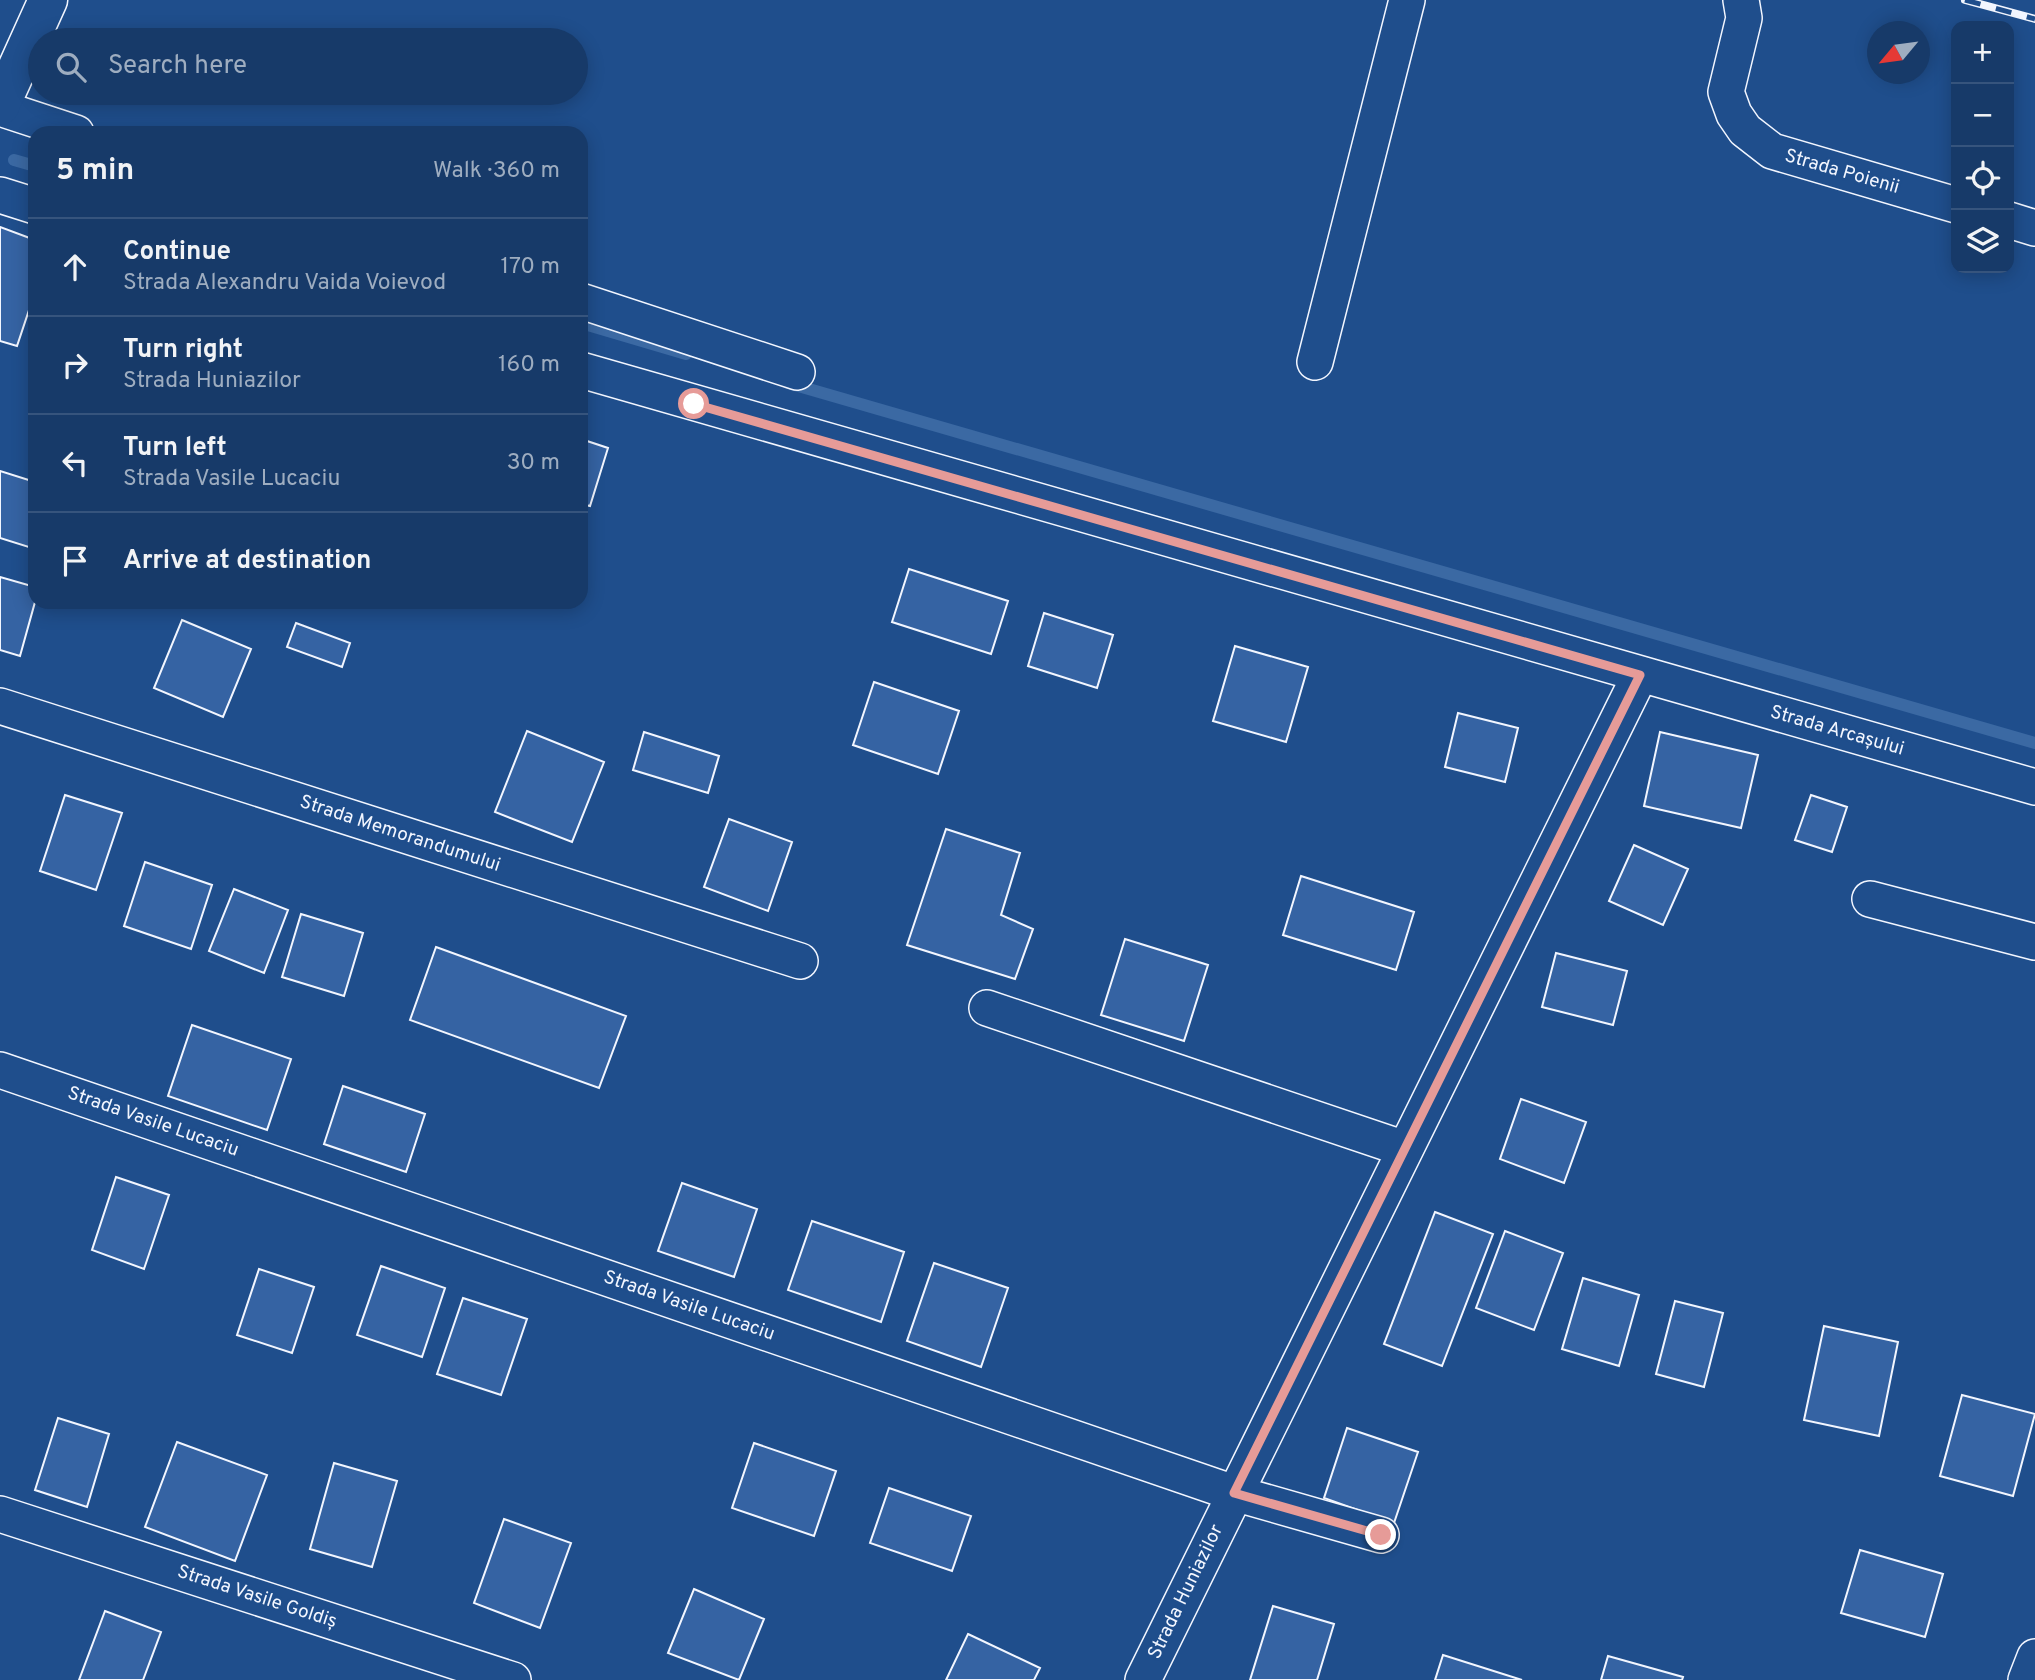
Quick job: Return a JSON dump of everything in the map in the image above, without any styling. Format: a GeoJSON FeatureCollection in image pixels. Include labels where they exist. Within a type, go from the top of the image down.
{"type":"FeatureCollection","features":[{"type":"Feature","properties":{"kind":"street"},"geometry":{"type":"LineString","coordinates":[[35,28],[48,0]]}},
{"type":"Feature","properties":{"kind":"street"},"geometry":{"type":"LineString","coordinates":[[1315,362],[1407,0]]}},
{"type":"Feature","properties":{"kind":"street","name":"Strada Poienii"},"geometry":{"type":"LineString","coordinates":[[1741,0],[1744,18],[1726,92],[1734,114],[1745,130],[1772,151],[1951,204]]}},
{"type":"Feature","properties":{"kind":"street"},"geometry":{"type":"LineString","coordinates":[[28,45],[0,107],[56,126]]}},
{"type":"Feature","properties":{"kind":"street"},"geometry":{"type":"LineString","coordinates":[[0,195],[28,204]]}},
{"type":"Feature","properties":{"kind":"street"},"geometry":{"type":"LineString","coordinates":[[2014,222],[2035,228]]}},
{"type":"Feature","properties":{"kind":"street"},"geometry":{"type":"LineString","coordinates":[[588,303],[797,372]]}},
{"type":"Feature","properties":{"kind":"street","name":"Strada Arcașului"},"geometry":{"type":"LineString","coordinates":[[588,372],[2035,787]]}},
{"type":"Feature","properties":{"kind":"street","name":"Strada Huniazilor"},"geometry":{"type":"LineString","coordinates":[[1143,1680],[1640,675]]}},
{"type":"Feature","properties":{"kind":"street","name":"Strada Memorandumului"},"geometry":{"type":"LineString","coordinates":[[0,706],[800,961]]}},
{"type":"Feature","properties":{"kind":"street"},"geometry":{"type":"LineString","coordinates":[[1870,899],[2035,942]]}},
{"type":"Feature","properties":{"kind":"street"},"geometry":{"type":"LineString","coordinates":[[987,1008],[1405,1149]]}},
{"type":"Feature","properties":{"kind":"street","name":"Strada Vasile Lucaciu"},"geometry":{"type":"LineString","coordinates":[[0,1070],[1234,1493],[1381,1535]]}},
{"type":"Feature","properties":{"kind":"street","name":"Strada Vasile Goldiș"},"geometry":{"type":"LineString","coordinates":[[0,1514],[513,1680]]}},
{"type":"Feature","properties":{"kind":"street"},"geometry":{"type":"LineString","coordinates":[[2026,1680],[2035,1657]]}},
{"type":"Feature","properties":{"kind":"building"},"geometry":{"type":"Polygon","coordinates":[[[0,227],[28,237],[28,313],[17,346],[0,341],[0,227]]]}},
{"type":"Feature","properties":{"kind":"building"},"geometry":{"type":"Polygon","coordinates":[[[588,441],[608,448],[588,506],[588,441]]]}},
{"type":"Feature","properties":{"kind":"building"},"geometry":{"type":"Polygon","coordinates":[[[0,471],[28,480],[28,547],[0,538],[0,471]]]}},
{"type":"Feature","properties":{"kind":"building"},"geometry":{"type":"Polygon","coordinates":[[[909,569],[1008,601],[991,654],[892,622],[909,569]]]}},
{"type":"Feature","properties":{"kind":"building"},"geometry":{"type":"Polygon","coordinates":[[[0,577],[28,585],[28,609],[33,609],[20,656],[0,650],[0,577]]]}},
{"type":"Feature","properties":{"kind":"building"},"geometry":{"type":"Polygon","coordinates":[[[1044,613],[1113,635],[1097,688],[1028,666],[1044,613]]]}},
{"type":"Feature","properties":{"kind":"building"},"geometry":{"type":"Polygon","coordinates":[[[182,620],[251,649],[223,717],[154,688],[182,620]]]}},
{"type":"Feature","properties":{"kind":"building"},"geometry":{"type":"Polygon","coordinates":[[[296,623],[350,643],[342,667],[287,647],[296,623]]]}},
{"type":"Feature","properties":{"kind":"building"},"geometry":{"type":"Polygon","coordinates":[[[1235,646],[1308,667],[1286,742],[1213,721],[1235,646]]]}},
{"type":"Feature","properties":{"kind":"building"},"geometry":{"type":"Polygon","coordinates":[[[874,682],[959,711],[938,774],[853,745],[874,682]]]}},
{"type":"Feature","properties":{"kind":"building"},"geometry":{"type":"Polygon","coordinates":[[[1458,713],[1518,728],[1505,782],[1445,767],[1458,713]]]}},
{"type":"Feature","properties":{"kind":"building"},"geometry":{"type":"Polygon","coordinates":[[[527,731],[604,762],[572,842],[495,812],[527,731]]]}},
{"type":"Feature","properties":{"kind":"building"},"geometry":{"type":"Polygon","coordinates":[[[644,732],[719,756],[708,793],[633,770],[644,732]]]}},
{"type":"Feature","properties":{"kind":"building"},"geometry":{"type":"Polygon","coordinates":[[[1660,732],[1758,755],[1741,828],[1644,806],[1660,732]]]}},
{"type":"Feature","properties":{"kind":"building"},"geometry":{"type":"Polygon","coordinates":[[[65,795],[122,813],[96,890],[40,871],[65,795]]]}},
{"type":"Feature","properties":{"kind":"building"},"geometry":{"type":"Polygon","coordinates":[[[1811,795],[1847,807],[1832,852],[1795,840],[1811,795]]]}},
{"type":"Feature","properties":{"kind":"building"},"geometry":{"type":"Polygon","coordinates":[[[729,819],[792,842],[768,911],[704,887],[729,819]]]}},
{"type":"Feature","properties":{"kind":"building"},"geometry":{"type":"Polygon","coordinates":[[[946,829],[1020,853],[1001,915],[1033,929],[1015,979],[907,945],[946,829]]]}},
{"type":"Feature","properties":{"kind":"building"},"geometry":{"type":"Polygon","coordinates":[[[1634,845],[1688,869],[1663,925],[1609,901],[1634,845]]]}},
{"type":"Feature","properties":{"kind":"building"},"geometry":{"type":"Polygon","coordinates":[[[145,862],[212,885],[191,949],[124,926],[145,862]]]}},
{"type":"Feature","properties":{"kind":"building"},"geometry":{"type":"Polygon","coordinates":[[[1301,876],[1414,912],[1396,970],[1283,935],[1301,876]]]}},
{"type":"Feature","properties":{"kind":"building"},"geometry":{"type":"Polygon","coordinates":[[[234,889],[288,910],[264,973],[209,951],[234,889]]]}},
{"type":"Feature","properties":{"kind":"building"},"geometry":{"type":"Polygon","coordinates":[[[301,914],[363,933],[344,996],[282,977],[301,914]]]}},
{"type":"Feature","properties":{"kind":"building"},"geometry":{"type":"Polygon","coordinates":[[[1125,939],[1208,965],[1184,1041],[1101,1015],[1125,939]]]}},
{"type":"Feature","properties":{"kind":"building"},"geometry":{"type":"Polygon","coordinates":[[[436,947],[626,1016],[599,1088],[410,1020],[436,947]]]}},
{"type":"Feature","properties":{"kind":"building"},"geometry":{"type":"Polygon","coordinates":[[[1556,953],[1627,971],[1613,1025],[1542,1007],[1556,953]]]}},
{"type":"Feature","properties":{"kind":"building"},"geometry":{"type":"Polygon","coordinates":[[[192,1025],[291,1059],[267,1130],[168,1096],[192,1025]]]}},
{"type":"Feature","properties":{"kind":"building"},"geometry":{"type":"Polygon","coordinates":[[[343,1086],[425,1114],[406,1172],[324,1144],[343,1086]]]}},
{"type":"Feature","properties":{"kind":"building"},"geometry":{"type":"Polygon","coordinates":[[[1521,1099],[1586,1122],[1564,1183],[1500,1159],[1521,1099]]]}},
{"type":"Feature","properties":{"kind":"building"},"geometry":{"type":"Polygon","coordinates":[[[116,1177],[169,1195],[144,1269],[92,1250],[116,1177]]]}},
{"type":"Feature","properties":{"kind":"building"},"geometry":{"type":"Polygon","coordinates":[[[682,1183],[757,1209],[734,1277],[658,1251],[682,1183]]]}},
{"type":"Feature","properties":{"kind":"building"},"geometry":{"type":"Polygon","coordinates":[[[1435,1212],[1493,1234],[1442,1366],[1384,1344],[1435,1212]]]}},
{"type":"Feature","properties":{"kind":"building"},"geometry":{"type":"Polygon","coordinates":[[[812,1221],[904,1252],[881,1322],[788,1290],[812,1221]]]}},
{"type":"Feature","properties":{"kind":"building"},"geometry":{"type":"Polygon","coordinates":[[[1505,1231],[1563,1253],[1534,1330],[1476,1308],[1505,1231]]]}},
{"type":"Feature","properties":{"kind":"building"},"geometry":{"type":"Polygon","coordinates":[[[934,1263],[1008,1288],[981,1367],[907,1341],[934,1263]]]}},
{"type":"Feature","properties":{"kind":"building"},"geometry":{"type":"Polygon","coordinates":[[[381,1266],[445,1288],[422,1357],[357,1335],[381,1266]]]}},
{"type":"Feature","properties":{"kind":"building"},"geometry":{"type":"Polygon","coordinates":[[[259,1269],[314,1287],[292,1353],[237,1335],[259,1269]]]}},
{"type":"Feature","properties":{"kind":"building"},"geometry":{"type":"Polygon","coordinates":[[[1583,1278],[1639,1295],[1619,1366],[1562,1349],[1583,1278]]]}},
{"type":"Feature","properties":{"kind":"building"},"geometry":{"type":"Polygon","coordinates":[[[463,1298],[527,1319],[501,1395],[437,1374],[463,1298]]]}},
{"type":"Feature","properties":{"kind":"building"},"geometry":{"type":"Polygon","coordinates":[[[1675,1301],[1723,1313],[1704,1387],[1656,1374],[1675,1301]]]}},
{"type":"Feature","properties":{"kind":"building"},"geometry":{"type":"Polygon","coordinates":[[[1824,1326],[1898,1342],[1879,1436],[1804,1420],[1824,1326]]]}},
{"type":"Feature","properties":{"kind":"building"},"geometry":{"type":"Polygon","coordinates":[[[1962,1395],[2035,1414],[2013,1496],[1940,1476],[1962,1395]]]}},
{"type":"Feature","properties":{"kind":"building"},"geometry":{"type":"Polygon","coordinates":[[[58,1418],[109,1434],[87,1507],[35,1490],[58,1418]]]}},
{"type":"Feature","properties":{"kind":"building"},"geometry":{"type":"Polygon","coordinates":[[[1347,1428],[1418,1452],[1394,1523],[1324,1498],[1347,1428]]]}},
{"type":"Feature","properties":{"kind":"building"},"geometry":{"type":"Polygon","coordinates":[[[177,1442],[267,1475],[235,1561],[145,1527],[177,1442]]]}},
{"type":"Feature","properties":{"kind":"building"},"geometry":{"type":"Polygon","coordinates":[[[754,1443],[836,1471],[814,1536],[732,1508],[754,1443]]]}},
{"type":"Feature","properties":{"kind":"building"},"geometry":{"type":"Polygon","coordinates":[[[334,1463],[397,1481],[372,1567],[310,1549],[334,1463]]]}},
{"type":"Feature","properties":{"kind":"building"},"geometry":{"type":"Polygon","coordinates":[[[889,1488],[971,1516],[952,1571],[870,1543],[889,1488]]]}},
{"type":"Feature","properties":{"kind":"building"},"geometry":{"type":"Polygon","coordinates":[[[504,1519],[571,1543],[540,1628],[474,1603],[504,1519]]]}},
{"type":"Feature","properties":{"kind":"building"},"geometry":{"type":"Polygon","coordinates":[[[1860,1550],[1943,1574],[1925,1637],[1841,1613],[1860,1550]]]}},
{"type":"Feature","properties":{"kind":"building"},"geometry":{"type":"Polygon","coordinates":[[[694,1589],[764,1619],[739,1680],[668,1653],[694,1589]]]}},
{"type":"Feature","properties":{"kind":"building"},"geometry":{"type":"Polygon","coordinates":[[[1273,1606],[1334,1624],[1317,1680],[1250,1680],[1273,1606]]]}},
{"type":"Feature","properties":{"kind":"building"},"geometry":{"type":"Polygon","coordinates":[[[105,1611],[161,1632],[143,1680],[79,1680],[105,1611]]]}},
{"type":"Feature","properties":{"kind":"building"},"geometry":{"type":"Polygon","coordinates":[[[968,1634],[1040,1668],[1034,1680],[946,1680],[968,1634]]]}},
{"type":"Feature","properties":{"kind":"building"},"geometry":{"type":"Polygon","coordinates":[[[1443,1655],[1522,1680],[1435,1680],[1443,1655]]]}},
{"type":"Feature","properties":{"kind":"building"},"geometry":{"type":"Polygon","coordinates":[[[1608,1656],[1683,1677],[1682,1680],[1601,1680],[1608,1656]]]}},
{"type":"Feature","properties":{"kind":"waterway"},"geometry":{"type":"LineString","coordinates":[[14,160],[28,164]]}},
{"type":"Feature","properties":{"kind":"waterway"},"geometry":{"type":"LineString","coordinates":[[588,325],[686,354]]}},
{"type":"Feature","properties":{"kind":"waterway"},"geometry":{"type":"LineString","coordinates":[[788,383],[2035,743]]}},
{"type":"Feature","properties":{"kind":"railway"},"geometry":{"type":"LineString","coordinates":[[1965,0],[2035,19]]}},
{"type":"Feature","properties":{"kind":"route"},"geometry":{"type":"LineString","coordinates":[[694,404],[1640,675],[1234,1493],[1381,1535]]}}]}
